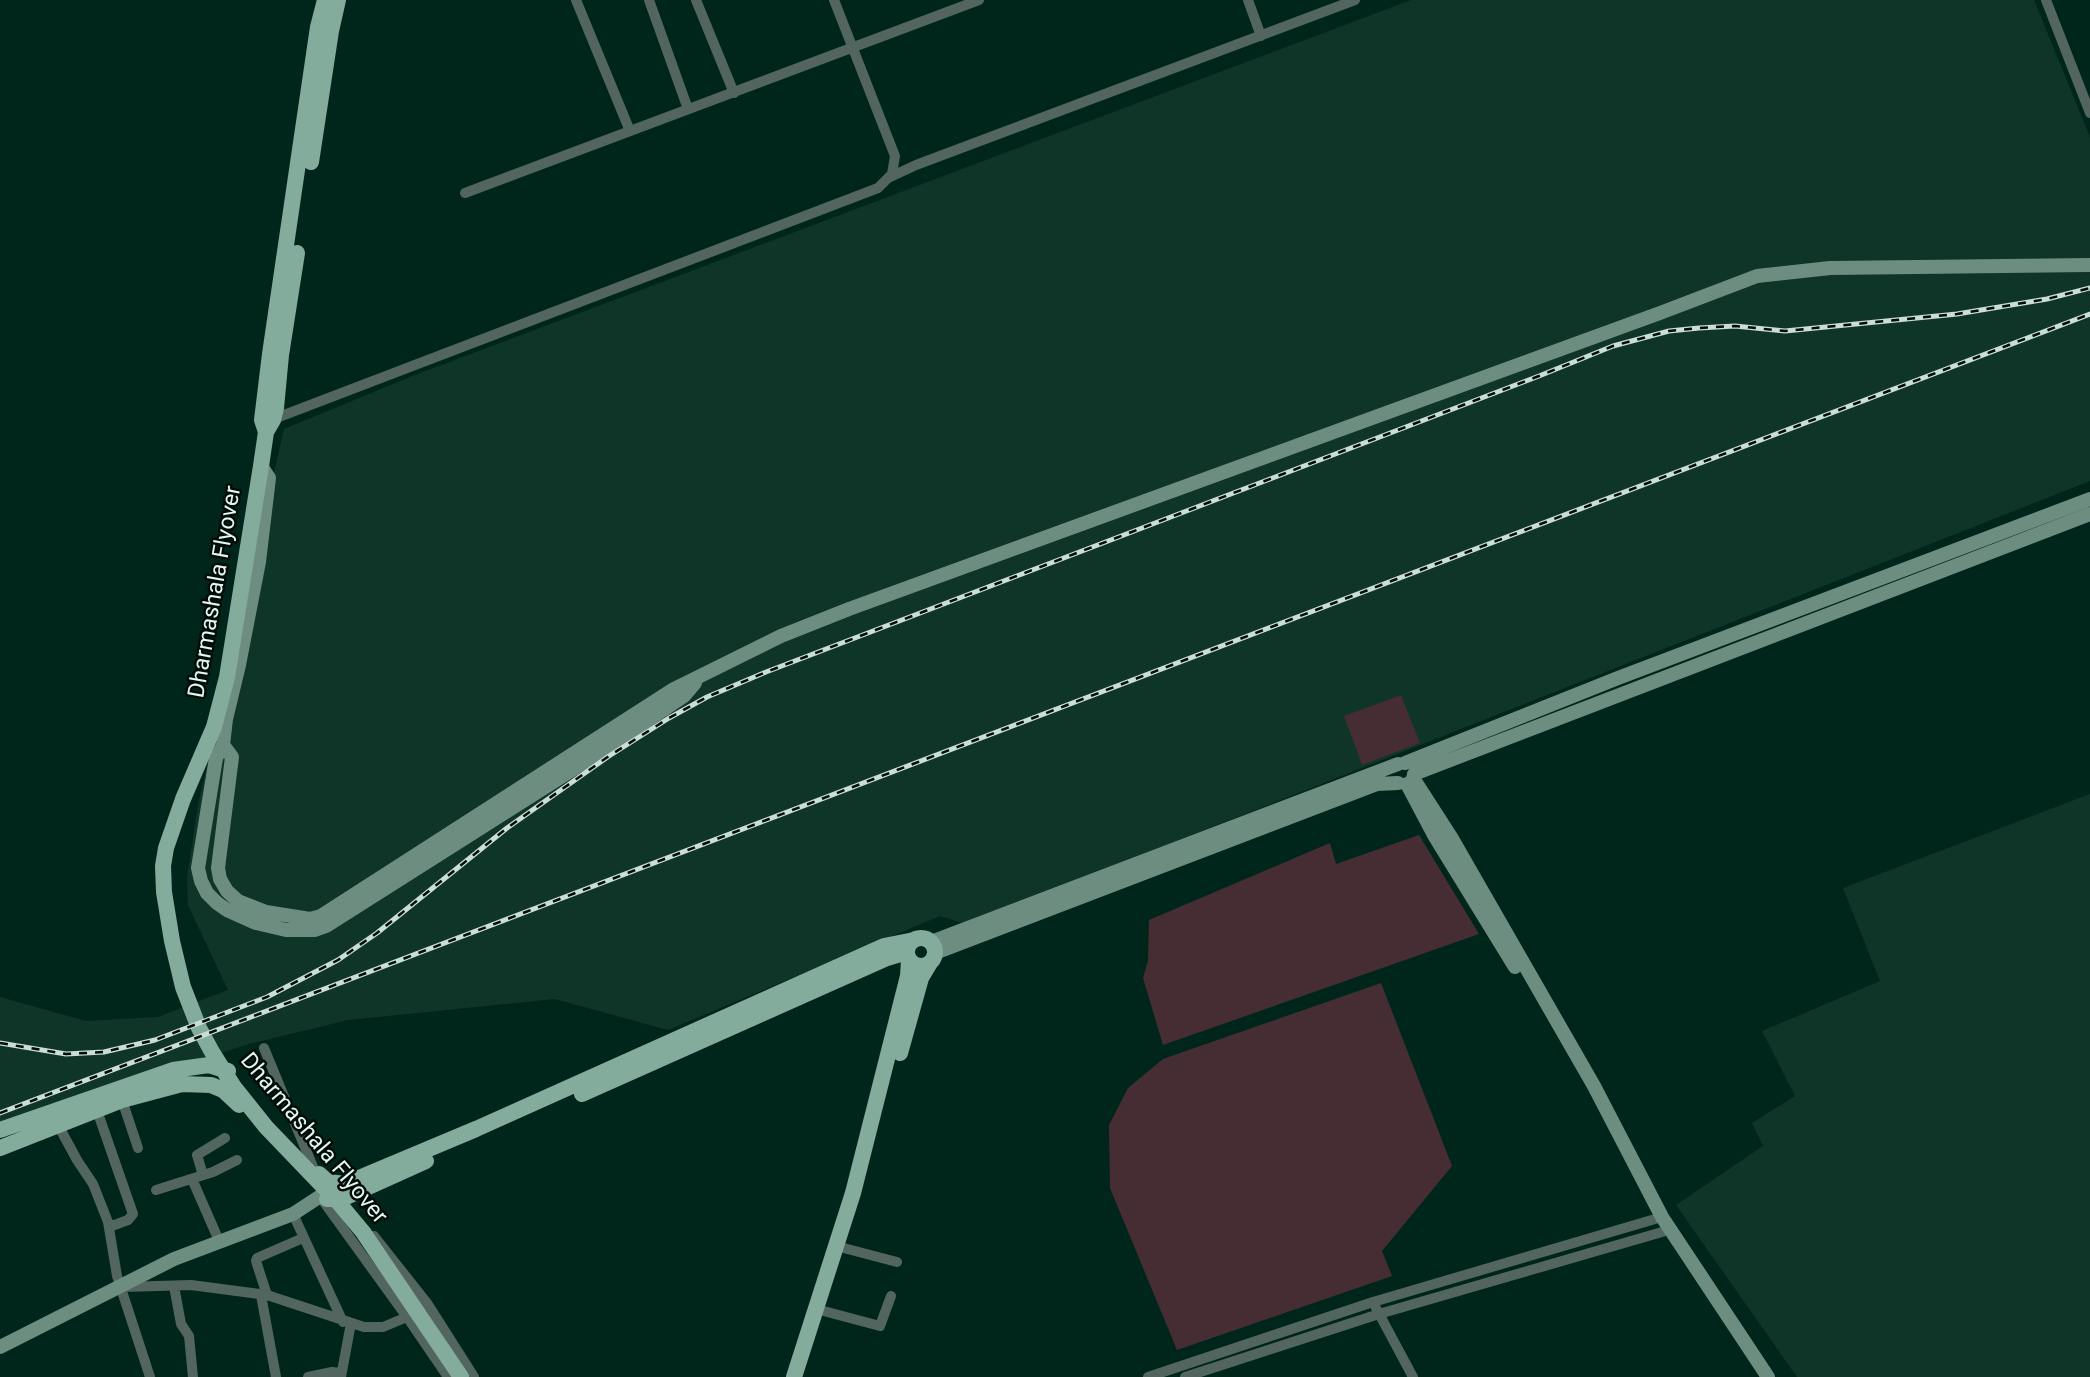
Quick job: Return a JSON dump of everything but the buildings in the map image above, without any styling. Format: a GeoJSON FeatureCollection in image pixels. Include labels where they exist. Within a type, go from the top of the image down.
{"type":"FeatureCollection","features":[{"type":"Feature","properties":{"kind":"main road"},"geometry":{"type":"LineString","coordinates":[[267,424],[318,27],[325,0]]}},
{"type":"Feature","properties":{"kind":"main road"},"geometry":{"type":"LineString","coordinates":[[267,424],[338,0]]}},
{"type":"Feature","properties":{"kind":"main road","name":"Dharmashala Flyover"},"geometry":{"type":"LineString","coordinates":[[267,424],[221,705],[166,848],[163,866],[164,892],[172,941],[183,987],[199,1028],[234,1087],[266,1127],[363,1232],[461,1377]]}},
{"type":"Feature","properties":{"kind":"main road"},"geometry":{"type":"LineString","coordinates":[[841,1247],[908,976],[910,951],[920,938],[932,953]]}},
{"type":"Feature","properties":{"kind":"main road"},"geometry":{"type":"LineString","coordinates":[[0,1130],[145,1078],[173,1070],[209,1066],[224,1069],[240,1081],[328,1182],[345,1184],[476,1129],[884,947],[910,951]]}},
{"type":"Feature","properties":{"kind":"main road"},"geometry":{"type":"LineString","coordinates":[[910,951],[915,965],[923,967],[932,953]]}},
{"type":"Feature","properties":{"kind":"main road"},"geometry":{"type":"LineString","coordinates":[[0,1148],[122,1100],[182,1084],[211,1085],[233,1098],[320,1198],[344,1198],[887,958],[910,951]]}},
{"type":"Feature","properties":{"kind":"main road"},"geometry":{"type":"LineString","coordinates":[[806,1377],[821,1311],[915,997],[932,953]]}},
{"type":"Feature","properties":{"kind":"main road"},"geometry":{"type":"LineString","coordinates":[[794,1377],[821,1311]]}},
{"type":"Feature","properties":{"kind":"street"},"geometry":{"type":"LineString","coordinates":[[576,0],[630,131]]}},
{"type":"Feature","properties":{"kind":"street"},"geometry":{"type":"LineString","coordinates":[[649,0],[688,109]]}},
{"type":"Feature","properties":{"kind":"street"},"geometry":{"type":"LineString","coordinates":[[696,0],[734,93]]}},
{"type":"Feature","properties":{"kind":"street"},"geometry":{"type":"LineString","coordinates":[[267,424],[878,188],[892,174],[895,156],[834,0]]}},
{"type":"Feature","properties":{"kind":"street"},"geometry":{"type":"LineString","coordinates":[[1248,0],[1261,36]]}},
{"type":"Feature","properties":{"kind":"street"},"geometry":{"type":"LineString","coordinates":[[888,178],[916,165],[1355,0]]}},
{"type":"Feature","properties":{"kind":"street"},"geometry":{"type":"LineString","coordinates":[[2046,0],[2090,113]]}},
{"type":"Feature","properties":{"kind":"street"},"geometry":{"type":"LineString","coordinates":[[465,193],[974,1]]}},
{"type":"Feature","properties":{"kind":"street"},"geometry":{"type":"LineString","coordinates":[[261,466],[268,478],[259,562],[223,745],[216,758],[198,868],[207,893],[217,903],[256,923],[286,930],[315,930],[333,922],[605,749],[684,696],[699,679],[781,636],[849,609],[1757,276],[1830,268],[2090,265]]}},
{"type":"Feature","properties":{"kind":"street"},"geometry":{"type":"LineString","coordinates":[[1406,774],[1618,678],[2090,499]]}},
{"type":"Feature","properties":{"kind":"street"},"geometry":{"type":"LineString","coordinates":[[932,953],[2090,513]]}},
{"type":"Feature","properties":{"kind":"street"},"geometry":{"type":"LineString","coordinates":[[1406,774],[1451,837],[1594,1086],[1662,1225],[1758,1377]]}},
{"type":"Feature","properties":{"kind":"street"},"geometry":{"type":"LineString","coordinates":[[264,1048],[313,1167]]}},
{"type":"Feature","properties":{"kind":"street"},"geometry":{"type":"LineString","coordinates":[[122,1100],[138,1148]]}},
{"type":"Feature","properties":{"kind":"street"},"geometry":{"type":"LineString","coordinates":[[100,1119],[133,1214],[128,1220],[109,1227]]}},
{"type":"Feature","properties":{"kind":"street"},"geometry":{"type":"LineString","coordinates":[[58,1125],[81,1168],[93,1184],[109,1227],[120,1287],[150,1377]]}},
{"type":"Feature","properties":{"kind":"street"},"geometry":{"type":"LineString","coordinates":[[220,1243],[198,1177],[197,1155],[225,1138]]}},
{"type":"Feature","properties":{"kind":"street"},"geometry":{"type":"LineString","coordinates":[[156,1190],[198,1177],[237,1160]]}},
{"type":"Feature","properties":{"kind":"street"},"geometry":{"type":"LineString","coordinates":[[0,1348],[174,1259],[292,1214],[320,1198],[448,1377]]}},
{"type":"Feature","properties":{"kind":"street"},"geometry":{"type":"LineString","coordinates":[[344,1198],[426,1303],[474,1377]]}},
{"type":"Feature","properties":{"kind":"street"},"geometry":{"type":"LineString","coordinates":[[292,1214],[347,1322],[341,1375],[332,1372],[308,1377]]}},
{"type":"Feature","properties":{"kind":"street"},"geometry":{"type":"LineString","coordinates":[[1148,1377],[1373,1302],[1662,1225]]}},
{"type":"Feature","properties":{"kind":"street"},"geometry":{"type":"LineString","coordinates":[[1185,1377],[1662,1225]]}},
{"type":"Feature","properties":{"kind":"street"},"geometry":{"type":"LineString","coordinates":[[1662,1225],[1768,1377]]}},
{"type":"Feature","properties":{"kind":"street"},"geometry":{"type":"LineString","coordinates":[[276,1377],[264,1295],[256,1261],[257,1258],[303,1238]]}},
{"type":"Feature","properties":{"kind":"street"},"geometry":{"type":"LineString","coordinates":[[841,1247],[897,1262]]}},
{"type":"Feature","properties":{"kind":"street"},"geometry":{"type":"LineString","coordinates":[[120,1287],[191,1285],[264,1295],[363,1327],[383,1327],[407,1317],[426,1303]]}},
{"type":"Feature","properties":{"kind":"street"},"geometry":{"type":"LineString","coordinates":[[174,1286],[181,1324],[189,1336],[192,1377]]}},
{"type":"Feature","properties":{"kind":"street"},"geometry":{"type":"LineString","coordinates":[[821,1311],[880,1326],[891,1296]]}},
{"type":"Feature","properties":{"kind":"street"},"geometry":{"type":"LineString","coordinates":[[1373,1302],[1413,1377]]}},
{"type":"Feature","properties":{"kind":"street"},"geometry":{"type":"LineString","coordinates":[[1302,1325],[1306,1337]]}},
{"type":"Feature","properties":{"kind":"shaded area"},"geometry":{"type":"Polygon","coordinates":[[[1411,0],[2034,0],[2090,137],[2090,481],[966,924],[940,916],[668,1030],[555,999],[348,1020],[249,1044],[131,1082],[0,1131],[0,997],[86,1021],[158,1017],[228,990],[188,905],[187,877],[198,805],[284,429],[415,375],[1411,0]]]}},
{"type":"Feature","properties":{"kind":"shaded area"},"geometry":{"type":"Polygon","coordinates":[[[1401,695],[1420,743],[1362,765],[1344,716],[1401,695]]]}},
{"type":"Feature","properties":{"kind":"shaded area"},"geometry":{"type":"Polygon","coordinates":[[[2090,794],[2090,1377],[1797,1377],[1676,1205],[1763,1146],[1752,1123],[1795,1096],[1762,1031],[1880,981],[1843,888],[2090,794]]]}},
{"type":"Feature","properties":{"kind":"shaded area"},"geometry":{"type":"Polygon","coordinates":[[[1419,835],[1479,934],[1163,1045],[1143,978],[1148,961],[1149,920],[1330,843],[1336,864],[1419,835]]]}},
{"type":"Feature","properties":{"kind":"shaded area"},"geometry":{"type":"Polygon","coordinates":[[[1381,983],[1452,1166],[1382,1251],[1392,1276],[1177,1350],[1110,1188],[1109,1125],[1128,1088],[1163,1059],[1381,983]]]}},
{"type":"Feature","properties":{"kind":"railway"},"geometry":{"type":"LineString","coordinates":[[0,1043],[66,1054],[104,1052],[155,1040],[267,997],[338,960],[377,933],[507,828],[609,756],[707,697],[1613,346],[1669,331],[1699,328],[1735,326],[1785,331],[1957,314],[2047,299],[2090,288]]}},
{"type":"Feature","properties":{"kind":"railway"},"geometry":{"type":"LineString","coordinates":[[0,1113],[2090,314]]}}]}
